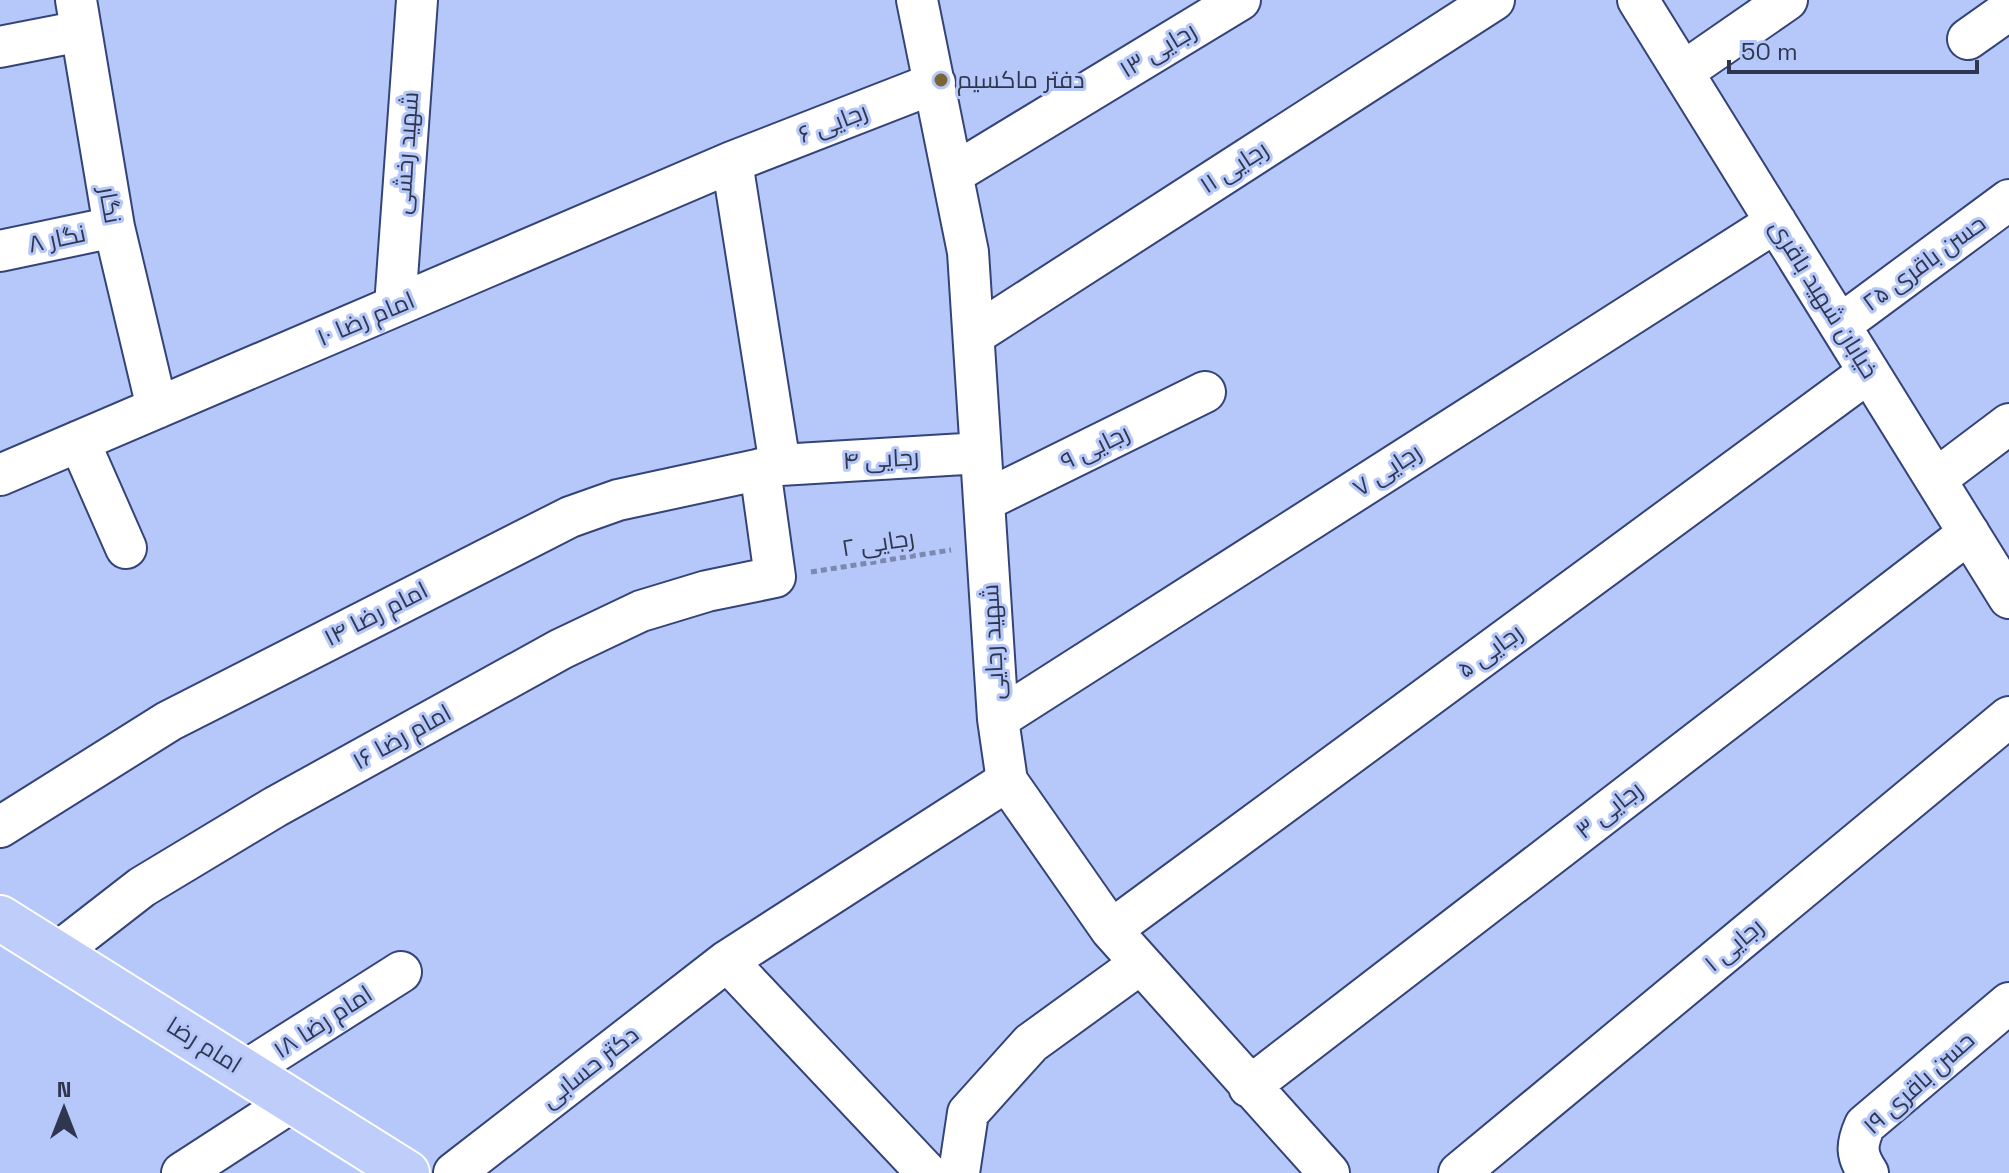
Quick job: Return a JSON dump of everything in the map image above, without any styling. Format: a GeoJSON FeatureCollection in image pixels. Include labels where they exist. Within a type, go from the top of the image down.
{"type":"FeatureCollection","features":[{"type":"Feature","properties":{"kind":"main road","name":"امام رضا"},"geometry":{"type":"LineString","coordinates":[[0,918],[407,1173]]}},
{"type":"Feature","properties":{"kind":"street","name":"شهید رخشی"},"geometry":{"type":"LineString","coordinates":[[395,306],[417,0]]}},
{"type":"Feature","properties":{"kind":"street","name":"شهید رجایی"},"geometry":{"type":"LineString","coordinates":[[917,0],[968,252],[998,719],[1007,781],[1111,930],[1329,1173]]}},
{"type":"Feature","properties":{"kind":"street","name":"رجایی ۱۳"},"geometry":{"type":"LineString","coordinates":[[953,174],[1240,0]]}},
{"type":"Feature","properties":{"kind":"street","name":"رجایی ۱۱"},"geometry":{"type":"LineString","coordinates":[[974,335],[1494,0]]}},
{"type":"Feature","properties":{"kind":"street","name":"خیابان شهید باقری"},"geometry":{"type":"LineString","coordinates":[[1638,0],[2009,598]]}},
{"type":"Feature","properties":{"kind":"street"},"geometry":{"type":"LineString","coordinates":[[1683,72],[1787,0]]}},
{"type":"Feature","properties":{"kind":"street"},"geometry":{"type":"LineString","coordinates":[[1968,39],[2009,10]]}},
{"type":"Feature","properties":{"kind":"street"},"geometry":{"type":"LineString","coordinates":[[0,47],[78,16]]}},
{"type":"Feature","properties":{"kind":"street","name":"نگار"},"geometry":{"type":"LineString","coordinates":[[78,16],[114,227],[157,408]]}},
{"type":"Feature","properties":{"kind":"street","name":"رجایی ۶"},"geometry":{"type":"LineString","coordinates":[[732,162],[935,83]]}},
{"type":"Feature","properties":{"kind":"street","name":"امام رضا ۱۰"},"geometry":{"type":"LineString","coordinates":[[0,475],[732,162]]}},
{"type":"Feature","properties":{"kind":"street"},"geometry":{"type":"LineString","coordinates":[[732,162],[770,467],[775,577]]}},
{"type":"Feature","properties":{"kind":"street","name":"حسن باقری ۲۵"},"geometry":{"type":"LineString","coordinates":[[1840,325],[2009,200]]}},
{"type":"Feature","properties":{"kind":"street","name":"رجایی ۷"},"geometry":{"type":"LineString","coordinates":[[998,719],[1776,222]]}},
{"type":"Feature","properties":{"kind":"street","name":"نگار ۸"},"geometry":{"type":"LineString","coordinates":[[0,251],[114,227]]}},
{"type":"Feature","properties":{"kind":"street","name":"رجایی ۵"},"geometry":{"type":"LineString","coordinates":[[1111,930],[1869,372]]}},
{"type":"Feature","properties":{"kind":"street","name":"رجایی ۹"},"geometry":{"type":"LineString","coordinates":[[984,501],[1205,392]]}},
{"type":"Feature","properties":{"kind":"street"},"geometry":{"type":"LineString","coordinates":[[1936,479],[2009,424]]}},
{"type":"Feature","properties":{"kind":"street"},"geometry":{"type":"LineString","coordinates":[[79,441],[126,548]]}},
{"type":"Feature","properties":{"kind":"street","name":"رجایی ۴"},"geometry":{"type":"LineString","coordinates":[[770,467],[981,453]]}},
{"type":"Feature","properties":{"kind":"street","name":"امام رضا ۱۴"},"geometry":{"type":"LineString","coordinates":[[0,827],[169,721],[570,517],[618,500],[770,467]]}},
{"type":"Feature","properties":{"kind":"street","name":"رجایی ۳"},"geometry":{"type":"LineString","coordinates":[[1249,1087],[1969,533]]}},
{"type":"Feature","properties":{"kind":"street","name":"امام رضا ۱۶"},"geometry":{"type":"LineString","coordinates":[[57,953],[155,879],[275,807],[561,649],[641,611],[707,591],[775,577]]}},
{"type":"Feature","properties":{"kind":"street","name":"رجایی ۱"},"geometry":{"type":"LineString","coordinates":[[1459,1173],[2009,717]]}},
{"type":"Feature","properties":{"kind":"street","name":"دکتر حسابی"},"geometry":{"type":"LineString","coordinates":[[454,1173],[727,961],[1007,781]]}},
{"type":"Feature","properties":{"kind":"street"},"geometry":{"type":"LineString","coordinates":[[727,961],[927,1173]]}},
{"type":"Feature","properties":{"kind":"street"},"geometry":{"type":"LineString","coordinates":[[959,1173],[968,1113],[1031,1043],[1140,964]]}},
{"type":"Feature","properties":{"kind":"street","name":"امام رضا ۱۸"},"geometry":{"type":"LineString","coordinates":[[245,1071],[401,972]]}},
{"type":"Feature","properties":{"kind":"street","name":"حسن باقری ۱۹"},"geometry":{"type":"LineString","coordinates":[[1868,1173],[1858,1159],[1857,1142],[1865,1125],[2009,1003]]}},
{"type":"Feature","properties":{"kind":"street"},"geometry":{"type":"LineString","coordinates":[[182,1173],[293,1101]]}},
{"type":"Feature","properties":{"kind":"path","name":"رجایی ۲"},"geometry":{"type":"LineString","coordinates":[[775,577],[987,544]]}},
{"type":"Feature","properties":{"kind":"place","name":"دفتر ماکسیم"},"geometry":{"type":"Point","coordinates":[941,80]}}]}
